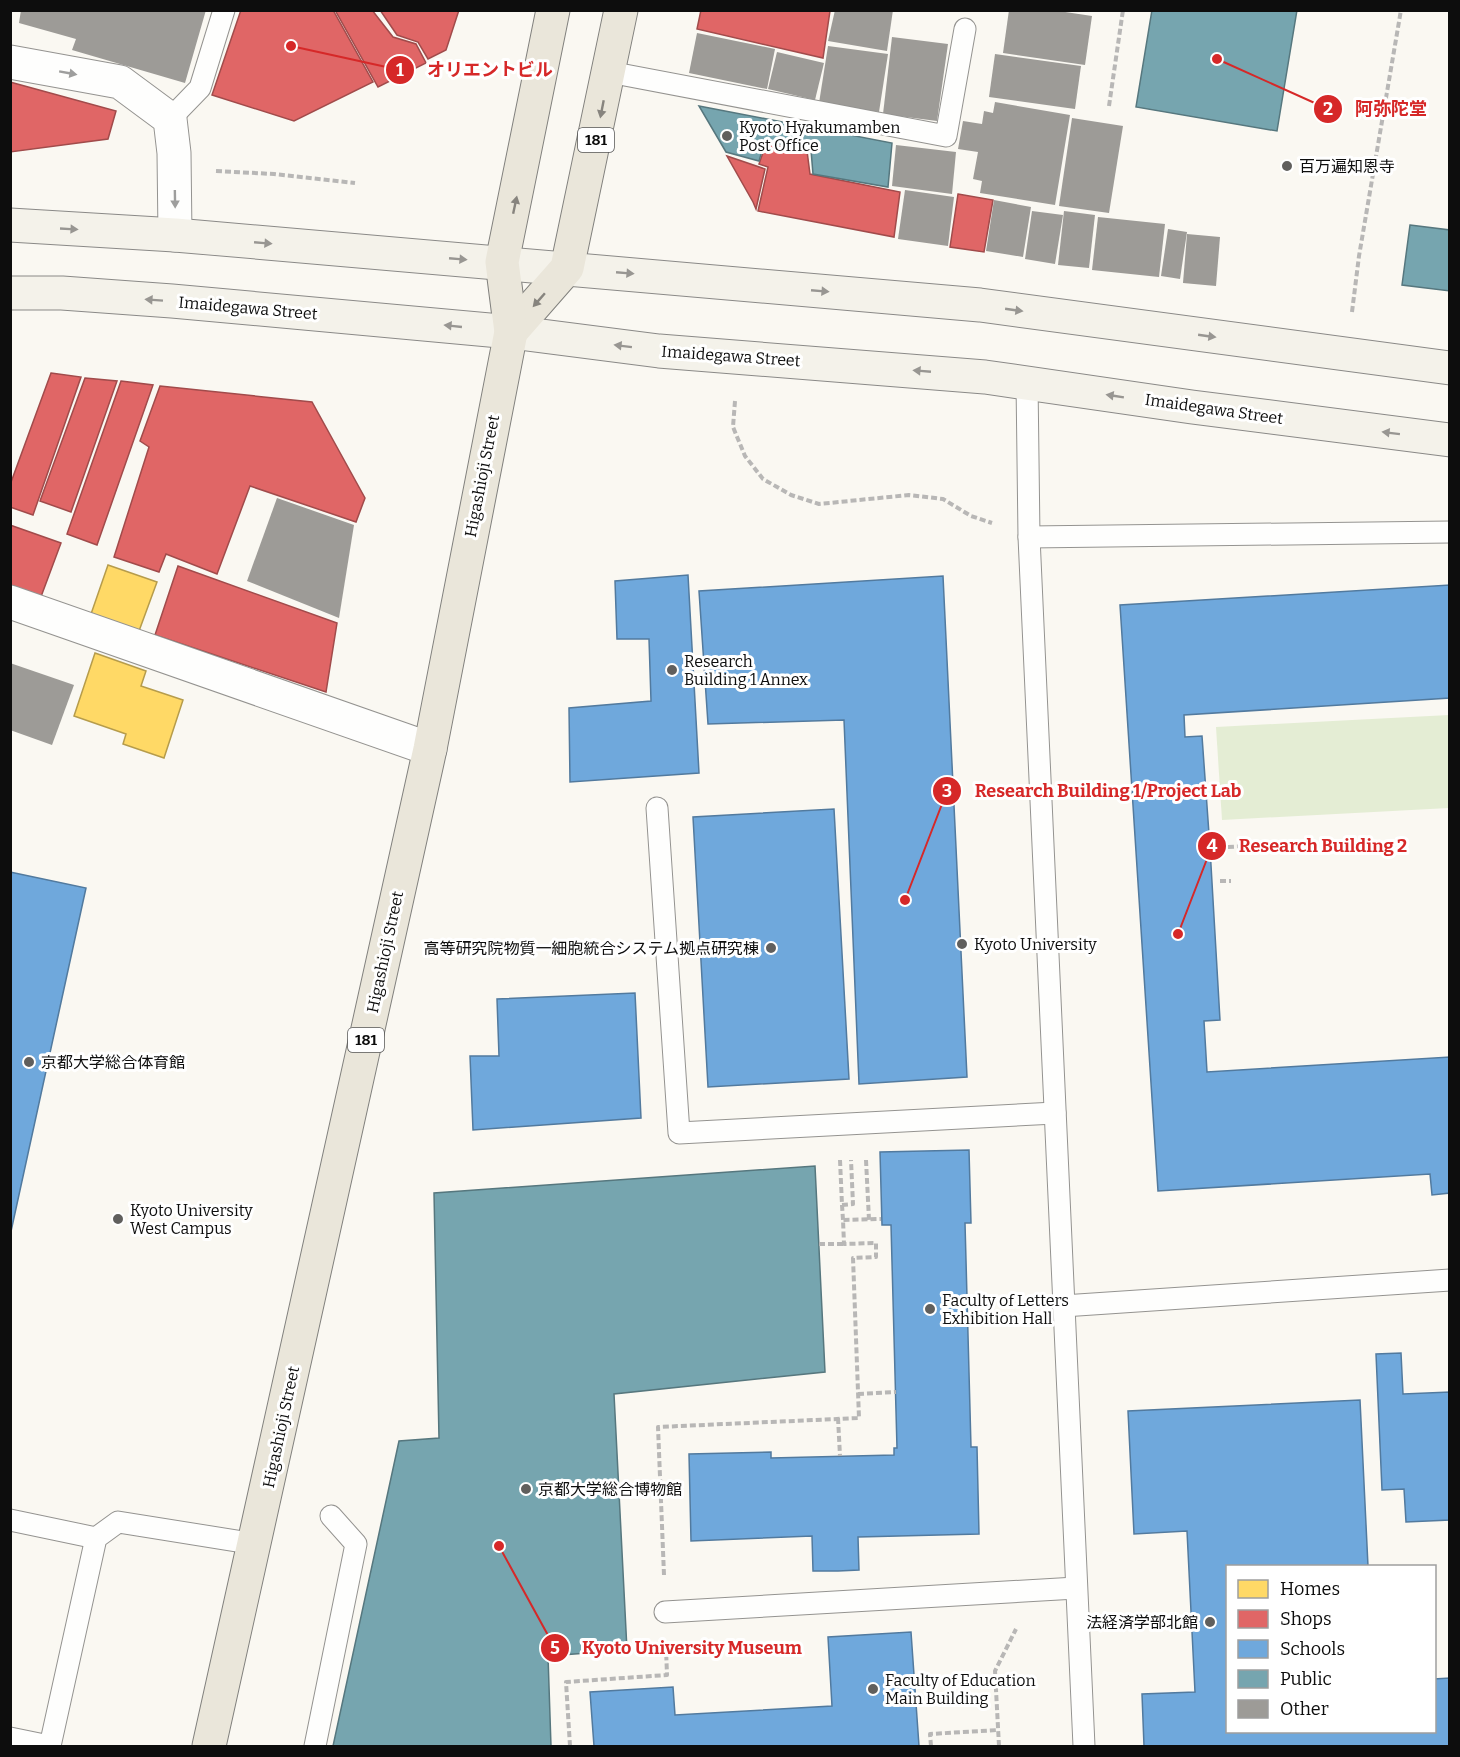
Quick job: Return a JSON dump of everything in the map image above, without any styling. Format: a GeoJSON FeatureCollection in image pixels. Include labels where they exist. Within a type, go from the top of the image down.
{"type":"FeatureCollection","features":[{"type":"Feature","properties":{"kind":"main road","name":"Higashioji Street"},"geometry":{"type":"LineString","coordinates":[[209,1746],[430,749],[511,332],[502,262],[554,10]]}},
{"type":"Feature","properties":{"kind":"main road","name":"181"},"geometry":{"type":"LineString","coordinates":[[511,332],[567,268],[621,10]]}},
{"type":"Feature","properties":{"kind":"main road"},"geometry":{"type":"LineString","coordinates":[[10,225],[175,235],[980,305],[1449,368]]}},
{"type":"Feature","properties":{"kind":"main road","name":"Imaidegawa Street"},"geometry":{"type":"LineString","coordinates":[[10,292],[62,293],[172,301],[511,332],[659,351],[985,377],[1192,407],[1449,440]]}},
{"type":"Feature","properties":{"kind":"street"},"geometry":{"type":"LineString","coordinates":[[10,62],[120,82],[170,119],[174,170],[175,235]]}},
{"type":"Feature","properties":{"kind":"street"},"geometry":{"type":"LineString","coordinates":[[10,602],[430,749]]}},
{"type":"Feature","properties":{"kind":"lane"},"geometry":{"type":"LineString","coordinates":[[170,119],[200,88],[224,10]]}},
{"type":"Feature","properties":{"kind":"lane"},"geometry":{"type":"LineString","coordinates":[[609,72],[946,135],[965,29]]}},
{"type":"Feature","properties":{"kind":"lane"},"geometry":{"type":"LineString","coordinates":[[1027,382],[1029,537],[1084,1746]]}},
{"type":"Feature","properties":{"kind":"lane"},"geometry":{"type":"LineString","coordinates":[[1029,537],[1449,532]]}},
{"type":"Feature","properties":{"kind":"lane"},"geometry":{"type":"LineString","coordinates":[[657,808],[679,1133],[1054,1113]]}},
{"type":"Feature","properties":{"kind":"lane"},"geometry":{"type":"LineString","coordinates":[[1063,1306],[1449,1280]]}},
{"type":"Feature","properties":{"kind":"lane"},"geometry":{"type":"LineString","coordinates":[[315,1746],[357,1544],[331,1516]]}},
{"type":"Feature","properties":{"kind":"lane"},"geometry":{"type":"LineString","coordinates":[[10,1520],[96,1538]]}},
{"type":"Feature","properties":{"kind":"lane"},"geometry":{"type":"LineString","coordinates":[[10,1738],[50,1746],[96,1538],[118,1522],[255,1544]]}},
{"type":"Feature","properties":{"kind":"lane"},"geometry":{"type":"LineString","coordinates":[[665,1611],[1076,1588]]}},
{"type":"Feature","properties":{"kind":"path"},"geometry":{"type":"LineString","coordinates":[[1109,106],[1123,10]]}},
{"type":"Feature","properties":{"kind":"path"},"geometry":{"type":"LineString","coordinates":[[1351,315],[1401,10]]}},
{"type":"Feature","properties":{"kind":"path"},"geometry":{"type":"LineString","coordinates":[[174,170],[274,174],[355,183]]}},
{"type":"Feature","properties":{"kind":"path"},"geometry":{"type":"LineString","coordinates":[[735,394],[734,427],[745,456],[763,479],[791,495],[819,504],[909,495],[943,499],[971,516],[1029,537]]}},
{"type":"Feature","properties":{"kind":"path"},"geometry":{"type":"LineString","coordinates":[[1210,848],[1268,845]]}},
{"type":"Feature","properties":{"kind":"path"},"geometry":{"type":"LineString","coordinates":[[1220,880],[1231,880]]}},
{"type":"Feature","properties":{"kind":"path"},"geometry":{"type":"LineString","coordinates":[[838,1125],[844,1244]]}},
{"type":"Feature","properties":{"kind":"path"},"geometry":{"type":"LineString","coordinates":[[842,1205],[854,1204],[851,1160],[866,1159],[869,1220]]}},
{"type":"Feature","properties":{"kind":"path"},"geometry":{"type":"LineString","coordinates":[[843,1220],[881,1219]]}},
{"type":"Feature","properties":{"kind":"path"},"geometry":{"type":"LineString","coordinates":[[570,1746],[566,1682],[667,1675],[658,1427],[859,1418],[854,1258],[876,1257],[876,1243],[819,1244]]}},
{"type":"Feature","properties":{"kind":"path"},"geometry":{"type":"LineString","coordinates":[[858,1394],[896,1392]]}},
{"type":"Feature","properties":{"kind":"path"},"geometry":{"type":"LineString","coordinates":[[838,1418],[840,1456]]}},
{"type":"Feature","properties":{"kind":"path"},"geometry":{"type":"LineString","coordinates":[[999,1746],[995,1671],[1034,1590]]}},
{"type":"Feature","properties":{"kind":"path"},"geometry":{"type":"LineString","coordinates":[[931,1746],[930,1734],[998,1730]]}},
{"type":"Feature","properties":{"kind":"green space"},"geometry":{"type":"Polygon","coordinates":[[[1449,715],[1449,808],[1222,820],[1216,727],[1449,715]]]}},
{"type":"Feature","properties":{"kind":"building: Homes"},"geometry":{"type":"Polygon","coordinates":[[[108,565],[157,582],[139,631],[91,614],[108,565]]]}},
{"type":"Feature","properties":{"kind":"building: Homes"},"geometry":{"type":"Polygon","coordinates":[[[95,653],[146,671],[141,686],[183,700],[164,758],[123,744],[126,734],[74,716],[95,653]]]}},
{"type":"Feature","properties":{"kind":"building: Shops"},"geometry":{"type":"Polygon","coordinates":[[[241,10],[333,10],[373,82],[294,121],[212,95],[241,10]]]}},
{"type":"Feature","properties":{"kind":"building: Shops"},"geometry":{"type":"Polygon","coordinates":[[[335,10],[372,10],[393,37],[416,44],[426,63],[378,87],[335,10]]]}},
{"type":"Feature","properties":{"kind":"building: Shops"},"geometry":{"type":"Polygon","coordinates":[[[380,10],[459,10],[446,50],[428,59],[418,42],[397,35],[380,10]]]}},
{"type":"Feature","properties":{"kind":"building: Shops"},"geometry":{"type":"Polygon","coordinates":[[[701,10],[830,11],[823,58],[697,29],[701,10]]]}},
{"type":"Feature","properties":{"kind":"building: Shops"},"geometry":{"type":"Polygon","coordinates":[[[10,82],[116,111],[108,139],[10,152],[10,82]]]}},
{"type":"Feature","properties":{"kind":"building: Shops"},"geometry":{"type":"Polygon","coordinates":[[[766,144],[807,151],[810,174],[900,192],[894,237],[758,211],[768,167],[759,164],[766,144]]]}},
{"type":"Feature","properties":{"kind":"building: Shops"},"geometry":{"type":"Polygon","coordinates":[[[727,156],[765,169],[756,209],[753,202],[727,156]]]}},
{"type":"Feature","properties":{"kind":"building: Shops"},"geometry":{"type":"Polygon","coordinates":[[[958,194],[993,200],[984,252],[950,247],[958,194]]]}},
{"type":"Feature","properties":{"kind":"building: Shops"},"geometry":{"type":"Polygon","coordinates":[[[51,373],[81,377],[33,515],[10,507],[10,485],[51,373]]]}},
{"type":"Feature","properties":{"kind":"building: Shops"},"geometry":{"type":"Polygon","coordinates":[[[85,378],[117,381],[71,512],[40,501],[85,378]]]}},
{"type":"Feature","properties":{"kind":"building: Shops"},"geometry":{"type":"Polygon","coordinates":[[[121,381],[153,385],[97,545],[67,534],[121,381]]]}},
{"type":"Feature","properties":{"kind":"building: Shops"},"geometry":{"type":"Polygon","coordinates":[[[160,386],[312,402],[365,498],[356,522],[250,486],[217,574],[166,554],[159,572],[114,557],[149,447],[140,441],[160,386]]]}},
{"type":"Feature","properties":{"kind":"building: Shops"},"geometry":{"type":"Polygon","coordinates":[[[10,525],[61,543],[39,602],[10,592],[10,525]]]}},
{"type":"Feature","properties":{"kind":"building: Shops"},"geometry":{"type":"Polygon","coordinates":[[[178,566],[337,623],[326,692],[155,635],[178,566]]]}},
{"type":"Feature","properties":{"kind":"building: Schools","name":"Research Building 1 Annex"},"geometry":{"type":"Polygon","coordinates":[[[688,575],[699,773],[570,782],[569,708],[651,701],[649,639],[617,639],[615,581],[688,575]]]}},
{"type":"Feature","properties":{"kind":"building: Schools"},"geometry":{"type":"Polygon","coordinates":[[[943,576],[967,1077],[859,1084],[844,720],[708,724],[699,591],[943,576]]]}},
{"type":"Feature","properties":{"kind":"building: Schools"},"geometry":{"type":"Polygon","coordinates":[[[1450,585],[1450,698],[1184,715],[1185,737],[1202,736],[1210,848],[1220,1020],[1204,1021],[1207,1072],[1450,1057],[1450,1193],[1432,1195],[1430,1174],[1158,1191],[1120,605],[1450,585]]]}},
{"type":"Feature","properties":{"kind":"building: Schools","name":"高等研究院物質一細胞統合システム拠点研究棟"},"geometry":{"type":"Polygon","coordinates":[[[834,809],[849,1079],[708,1087],[693,817],[834,809]]]}},
{"type":"Feature","properties":{"kind":"building: Schools","name":"京都大学総合体育館"},"geometry":{"type":"Polygon","coordinates":[[[10,872],[86,888],[10,1236],[10,872]]]}},
{"type":"Feature","properties":{"kind":"building: Schools"},"geometry":{"type":"Polygon","coordinates":[[[635,993],[641,1118],[473,1130],[470,1056],[499,1056],[497,999],[635,993]]]}},
{"type":"Feature","properties":{"kind":"building: Schools","name":"Faculty of Letters Exhibition Hall"},"geometry":{"type":"Polygon","coordinates":[[[969,1150],[971,1223],[965,1223],[971,1447],[977,1447],[979,1534],[858,1537],[859,1570],[838,1571],[813,1571],[812,1536],[691,1541],[689,1454],[771,1452],[771,1458],[894,1455],[894,1448],[897,1448],[891,1225],[882,1225],[880,1152],[969,1150]]]}},
{"type":"Feature","properties":{"kind":"building: Schools"},"geometry":{"type":"Polygon","coordinates":[[[1401,1353],[1403,1394],[1450,1392],[1450,1520],[1406,1522],[1404,1489],[1382,1490],[1376,1354],[1401,1353]]]}},
{"type":"Feature","properties":{"kind":"building: Schools","name":"法経済学部北館"},"geometry":{"type":"Polygon","coordinates":[[[1360,1400],[1368,1565],[1226,1565],[1226,1733],[1436,1733],[1436,1679],[1450,1678],[1450,1746],[1144,1746],[1142,1694],[1195,1692],[1187,1531],[1134,1534],[1128,1411],[1360,1400]]]}},
{"type":"Feature","properties":{"kind":"building: Schools","name":"Faculty of Education Main Building"},"geometry":{"type":"Polygon","coordinates":[[[911,1632],[919,1746],[594,1746],[590,1692],[673,1687],[675,1715],[832,1706],[828,1637],[911,1632]]]}},
{"type":"Feature","properties":{"kind":"building: Public"},"geometry":{"type":"Polygon","coordinates":[[[1152,10],[1297,10],[1277,131],[1136,107],[1152,10]]]}},
{"type":"Feature","properties":{"kind":"building: Public"},"geometry":{"type":"Polygon","coordinates":[[[699,106],[892,143],[888,187],[813,174],[811,150],[765,141],[759,161],[726,152],[699,106]]]}},
{"type":"Feature","properties":{"kind":"building: Public"},"geometry":{"type":"Polygon","coordinates":[[[1410,225],[1450,230],[1450,291],[1402,285],[1410,225]]]}},
{"type":"Feature","properties":{"kind":"building: Public"},"geometry":{"type":"Polygon","coordinates":[[[815,1166],[825,1372],[614,1394],[627,1650],[548,1656],[551,1746],[333,1746],[399,1441],[439,1438],[434,1193],[815,1166]]]}},
{"type":"Feature","properties":{"kind":"building: Other"},"geometry":{"type":"Polygon","coordinates":[[[21,10],[206,10],[185,83],[72,50],[76,39],[19,23],[21,10]]]}},
{"type":"Feature","properties":{"kind":"building: Other"},"geometry":{"type":"Polygon","coordinates":[[[835,10],[893,10],[887,51],[828,41],[835,10]]]}},
{"type":"Feature","properties":{"kind":"building: Other"},"geometry":{"type":"Polygon","coordinates":[[[1009,10],[1052,10],[1092,16],[1085,65],[1003,53],[1009,10]]]}},
{"type":"Feature","properties":{"kind":"building: Other"},"geometry":{"type":"Polygon","coordinates":[[[697,33],[775,49],[767,89],[689,73],[697,33]]]}},
{"type":"Feature","properties":{"kind":"building: Other"},"geometry":{"type":"Polygon","coordinates":[[[892,37],[948,44],[937,121],[883,114],[892,37]]]}},
{"type":"Feature","properties":{"kind":"building: Other"},"geometry":{"type":"Polygon","coordinates":[[[828,46],[888,54],[879,112],[819,103],[828,46]]]}},
{"type":"Feature","properties":{"kind":"building: Other"},"geometry":{"type":"Polygon","coordinates":[[[777,52],[824,63],[815,100],[768,89],[777,52]]]}},
{"type":"Feature","properties":{"kind":"building: Other"},"geometry":{"type":"Polygon","coordinates":[[[995,54],[1081,66],[1075,109],[989,97],[995,54]]]}},
{"type":"Feature","properties":{"kind":"building: Other"},"geometry":{"type":"Polygon","coordinates":[[[995,102],[1070,115],[1055,205],[980,193],[982,181],[973,179],[978,152],[958,149],[963,121],[982,124],[984,111],[993,113],[995,102]]]}},
{"type":"Feature","properties":{"kind":"building: Other"},"geometry":{"type":"Polygon","coordinates":[[[1072,118],[1123,126],[1109,213],[1059,206],[1072,118]]]}},
{"type":"Feature","properties":{"kind":"building: Other"},"geometry":{"type":"Polygon","coordinates":[[[896,145],[956,152],[952,194],[892,186],[896,145]]]}},
{"type":"Feature","properties":{"kind":"building: Other"},"geometry":{"type":"Polygon","coordinates":[[[905,190],[954,197],[948,246],[898,239],[905,190]]]}},
{"type":"Feature","properties":{"kind":"building: Other"},"geometry":{"type":"Polygon","coordinates":[[[994,200],[1031,207],[1023,257],[986,251],[994,200]]]}},
{"type":"Feature","properties":{"kind":"building: Other"},"geometry":{"type":"Polygon","coordinates":[[[1032,211],[1063,215],[1055,264],[1025,259],[1032,211]]]}},
{"type":"Feature","properties":{"kind":"building: Other"},"geometry":{"type":"Polygon","coordinates":[[[1064,211],[1095,215],[1089,268],[1058,265],[1064,211]]]}},
{"type":"Feature","properties":{"kind":"building: Other"},"geometry":{"type":"Polygon","coordinates":[[[1098,217],[1165,224],[1159,277],[1092,270],[1098,217]]]}},
{"type":"Feature","properties":{"kind":"building: Other"},"geometry":{"type":"Polygon","coordinates":[[[1168,229],[1187,232],[1180,279],[1161,276],[1168,229]]]}},
{"type":"Feature","properties":{"kind":"building: Other"},"geometry":{"type":"Polygon","coordinates":[[[1187,234],[1220,237],[1216,286],[1183,283],[1187,234]]]}},
{"type":"Feature","properties":{"kind":"building: Other"},"geometry":{"type":"Polygon","coordinates":[[[277,498],[354,525],[339,618],[247,581],[277,498]]]}},
{"type":"Feature","properties":{"kind":"building: Other"},"geometry":{"type":"Polygon","coordinates":[[[10,663],[74,685],[52,745],[10,730],[10,663]]]}},
{"type":"Feature","properties":{"kind":"place","name":"オリエントビル"},"geometry":{"type":"Point","coordinates":[291,46]}},
{"type":"Feature","properties":{"kind":"place","name":"阿弥陀堂"},"geometry":{"type":"Point","coordinates":[1217,59]}},
{"type":"Feature","properties":{"kind":"place","name":"Kyoto Hyakumamben Post Office"},"geometry":{"type":"Point","coordinates":[727,136]}},
{"type":"Feature","properties":{"kind":"place","name":"百万遍知恩寺"},"geometry":{"type":"Point","coordinates":[1287,166]}},
{"type":"Feature","properties":{"kind":"place","name":"Research Building 1 Annex"},"geometry":{"type":"Point","coordinates":[672,670]}},
{"type":"Feature","properties":{"kind":"place","name":"Research Building 1/Project Lab"},"geometry":{"type":"Point","coordinates":[905,900]}},
{"type":"Feature","properties":{"kind":"place","name":"Research Building 2"},"geometry":{"type":"Point","coordinates":[1178,934]}},
{"type":"Feature","properties":{"kind":"place","name":"Kyoto University"},"geometry":{"type":"Point","coordinates":[962,944]}},
{"type":"Feature","properties":{"kind":"place","name":"高等研究院物質一細胞統合システム拠点研究棟"},"geometry":{"type":"Point","coordinates":[771,948]}},
{"type":"Feature","properties":{"kind":"place","name":"京都大学総合体育館"},"geometry":{"type":"Point","coordinates":[29,1062]}},
{"type":"Feature","properties":{"kind":"place","name":"Kyoto University West Campus"},"geometry":{"type":"Point","coordinates":[118,1219]}},
{"type":"Feature","properties":{"kind":"place","name":"Faculty of Letters Exhibition Hall"},"geometry":{"type":"Point","coordinates":[930,1309]}},
{"type":"Feature","properties":{"kind":"place","name":"京都大学総合博物館"},"geometry":{"type":"Point","coordinates":[526,1489]}},
{"type":"Feature","properties":{"kind":"place","name":"Kyoto University Museum"},"geometry":{"type":"Point","coordinates":[499,1546]}},
{"type":"Feature","properties":{"kind":"place","name":"法経済学部北館"},"geometry":{"type":"Point","coordinates":[1210,1622]}},
{"type":"Feature","properties":{"kind":"place","name":"Faculty of Education Main Building"},"geometry":{"type":"Point","coordinates":[873,1689]}}]}
